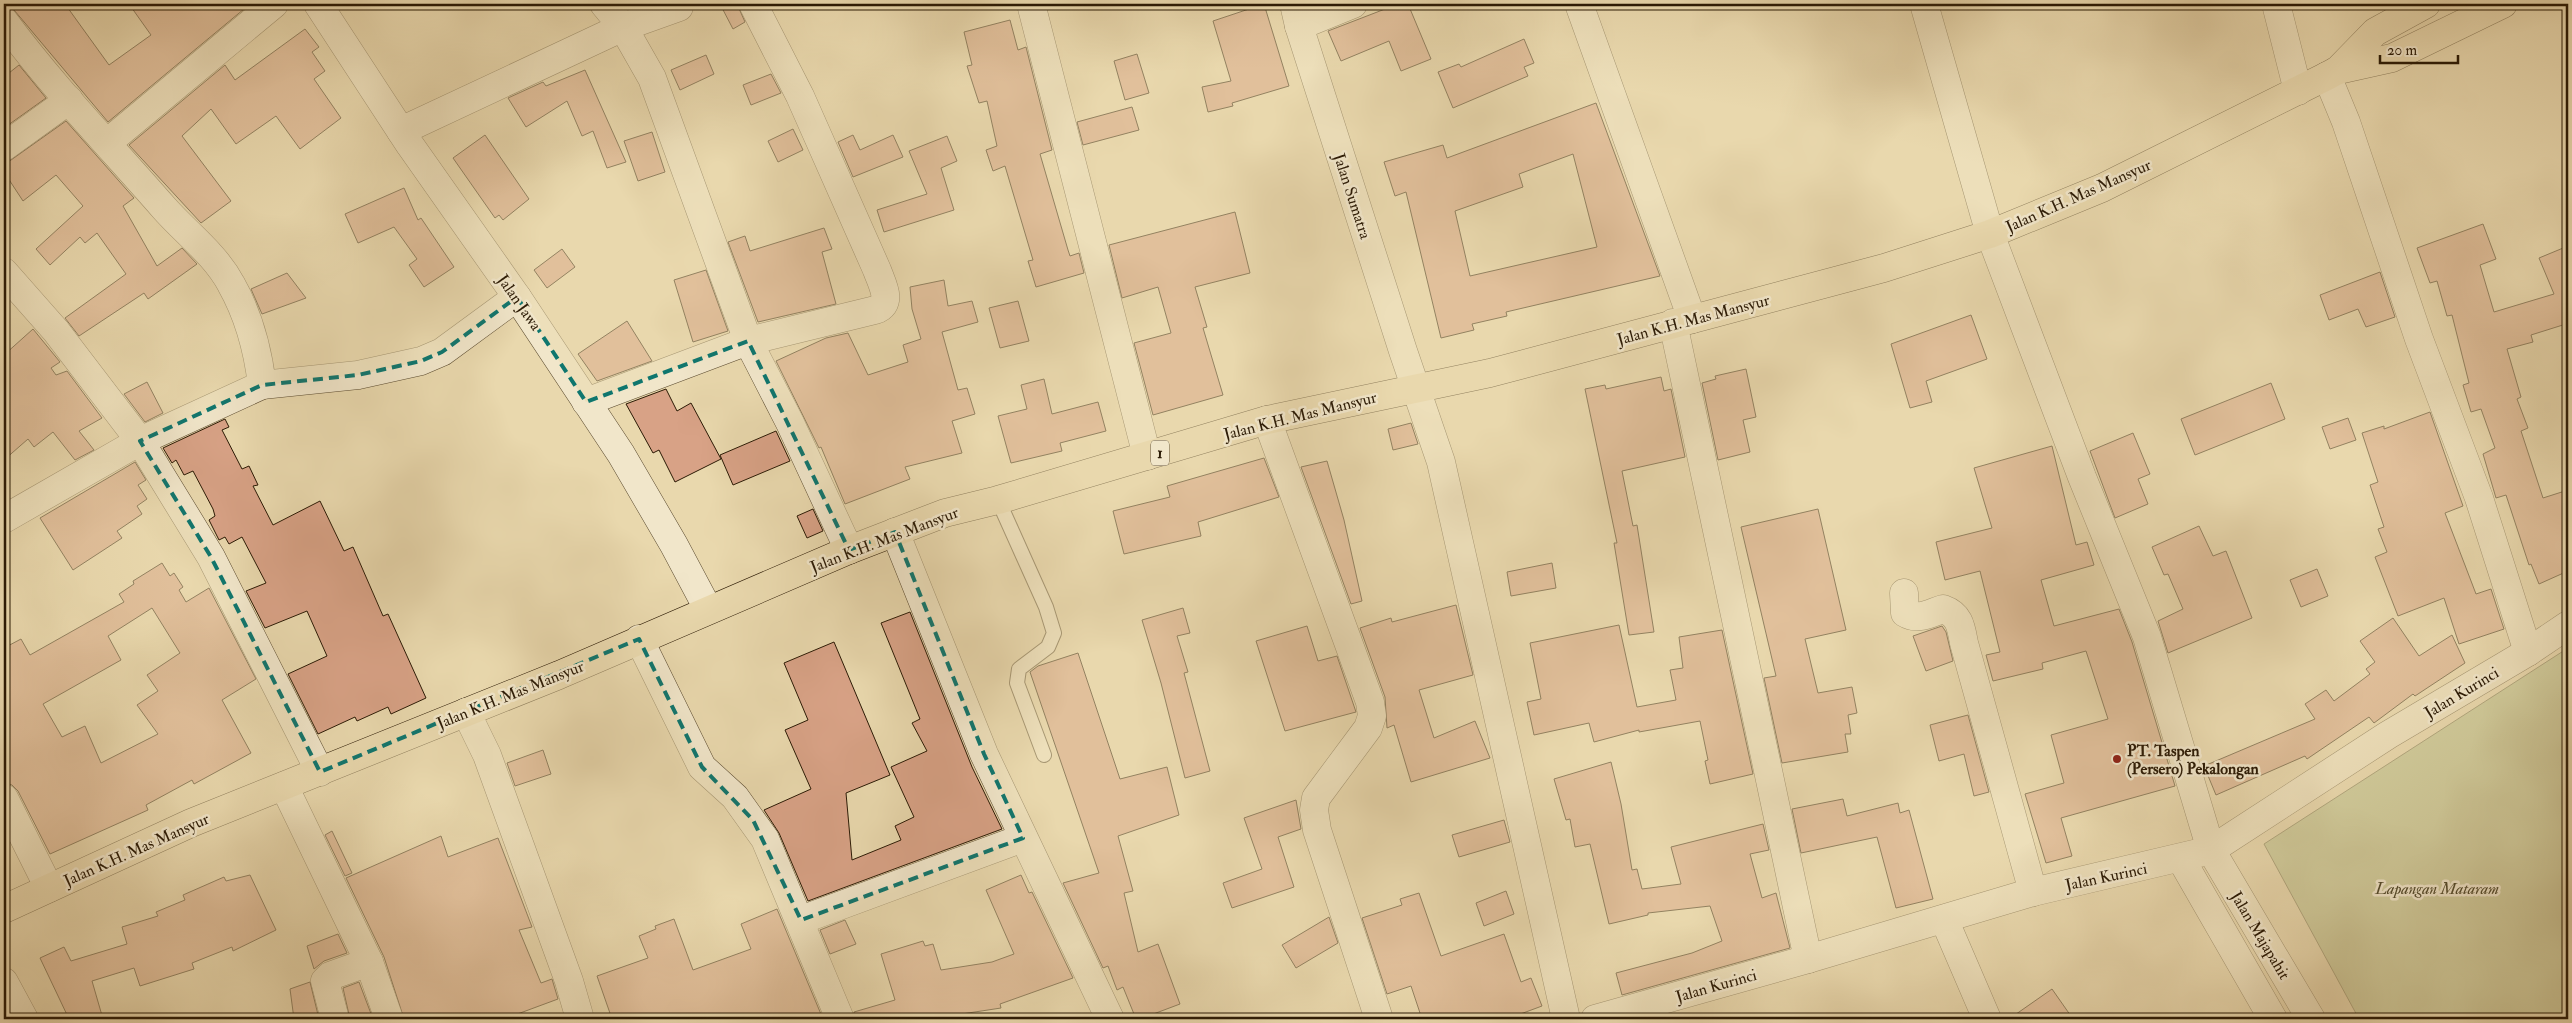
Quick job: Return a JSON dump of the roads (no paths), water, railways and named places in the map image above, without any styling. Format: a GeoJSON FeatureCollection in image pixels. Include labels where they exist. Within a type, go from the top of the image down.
{"type":"FeatureCollection","features":[{"type":"Feature","properties":{"kind":"highway","name":"Jalan K.H. Mas Mansyur"},"geometry":{"type":"LineString","coordinates":[[4,909],[190,823],[559,675],[708,609],[849,550],[945,513],[998,500],[1266,420],[1357,402],[1417,386],[1490,373],[1884,268],[1990,234],[2102,188],[2333,73],[2375,32],[2426,4]]}},
{"type":"Feature","properties":{"kind":"highway","name":"1"},"geometry":{"type":"LineString","coordinates":[[2333,73],[2392,58],[2503,4]]}},
{"type":"Feature","properties":{"kind":"street"},"geometry":{"type":"LineString","coordinates":[[107,143],[274,4]]}},
{"type":"Feature","properties":{"kind":"street","name":"Jalan Jawa"},"geometry":{"type":"LineString","coordinates":[[318,4],[450,204],[517,297],[626,462],[708,609]]}},
{"type":"Feature","properties":{"kind":"street"},"geometry":{"type":"LineString","coordinates":[[604,4],[623,27],[652,78],[748,341],[784,409],[849,550]]}},
{"type":"Feature","properties":{"kind":"street"},"geometry":{"type":"LineString","coordinates":[[586,402],[748,341],[883,308],[886,298],[877,270],[800,96],[754,4]]}},
{"type":"Feature","properties":{"kind":"street"},"geometry":{"type":"LineString","coordinates":[[1031,4],[1147,456]]}},
{"type":"Feature","properties":{"kind":"street"},"geometry":{"type":"LineString","coordinates":[[1297,15],[1353,4]]}},
{"type":"Feature","properties":{"kind":"street"},"geometry":{"type":"LineString","coordinates":[[1579,4],[1682,321],[1808,959]]}},
{"type":"Feature","properties":{"kind":"street","name":"Jalan Majapahit"},"geometry":{"type":"LineString","coordinates":[[1924,4],[1990,234],[2082,477],[2147,637],[2211,850],[2311,1019]]}},
{"type":"Feature","properties":{"kind":"street"},"geometry":{"type":"LineString","coordinates":[[2276,4],[2298,91]]}},
{"type":"Feature","properties":{"kind":"street"},"geometry":{"type":"LineString","coordinates":[[401,131],[623,27],[679,7]]}},
{"type":"Feature","properties":{"kind":"street","name":"Jalan Sumatra"},"geometry":{"type":"LineString","coordinates":[[1297,15],[1403,351],[1417,386],[1442,462],[1566,1019]]}},
{"type":"Feature","properties":{"kind":"street"},"geometry":{"type":"LineString","coordinates":[[4,21],[30,56],[165,209],[221,267],[241,303],[260,365],[262,385]]}},
{"type":"Feature","properties":{"kind":"street"},"geometry":{"type":"LineString","coordinates":[[2333,73],[2346,122],[2419,339],[2478,498],[2528,652]]}},
{"type":"Feature","properties":{"kind":"street"},"geometry":{"type":"LineString","coordinates":[[4,147],[69,100]]}},
{"type":"Feature","properties":{"kind":"street"},"geometry":{"type":"LineString","coordinates":[[4,272],[56,331],[140,440],[211,557],[320,772]]}},
{"type":"Feature","properties":{"kind":"street"},"geometry":{"type":"LineString","coordinates":[[4,519],[140,440],[262,385],[358,375],[421,361],[442,352],[517,297]]}},
{"type":"Feature","properties":{"kind":"street"},"geometry":{"type":"LineString","coordinates":[[1266,420],[1370,702],[1372,716],[1368,728],[1316,798],[1314,810],[1317,830],[1379,1019]]}},
{"type":"Feature","properties":{"kind":"street"},"geometry":{"type":"LineString","coordinates":[[895,532],[984,754],[1110,1019]]}},
{"type":"Feature","properties":{"kind":"street"},"geometry":{"type":"LineString","coordinates":[[1904,593],[1905,613],[1912,617],[1944,608],[1953,612],[1960,621],[1964,643],[2034,892]]}},
{"type":"Feature","properties":{"kind":"street","name":"Jalan Kurinci"},"geometry":{"type":"LineString","coordinates":[[1603,1018],[2034,892],[2181,859],[2211,850],[2388,735],[2528,652],[2568,625]]}},
{"type":"Feature","properties":{"kind":"street"},"geometry":{"type":"LineString","coordinates":[[639,639],[702,767],[735,797],[765,839],[801,920],[840,1019]]}},
{"type":"Feature","properties":{"kind":"street"},"geometry":{"type":"LineString","coordinates":[[466,712],[490,764],[570,981],[580,1019]]}},
{"type":"Feature","properties":{"kind":"street"},"geometry":{"type":"LineString","coordinates":[[284,786],[368,962],[389,1019]]}},
{"type":"Feature","properties":{"kind":"street"},"geometry":{"type":"LineString","coordinates":[[4,798],[49,888]]}},
{"type":"Feature","properties":{"kind":"street"},"geometry":{"type":"LineString","coordinates":[[801,920],[1023,838]]}},
{"type":"Feature","properties":{"kind":"street","name":"Jalan Majapahit"},"geometry":{"type":"LineString","coordinates":[[2181,859],[2274,1019]]}},
{"type":"Feature","properties":{"kind":"street"},"geometry":{"type":"LineString","coordinates":[[1944,919],[1987,1019]]}},
{"type":"Feature","properties":{"kind":"street"},"geometry":{"type":"LineString","coordinates":[[335,1019],[325,981],[330,976],[368,962]]}},
{"type":"Feature","properties":{"kind":"street"},"geometry":{"type":"LineString","coordinates":[[4,982],[24,1019]]}},
{"type":"Feature","properties":{"kind":"lane"},"geometry":{"type":"LineString","coordinates":[[998,500],[1046,607],[1054,633],[1048,647],[1019,669],[1017,683],[1044,755]]}},
{"type":"Feature","properties":{"kind":"place","name":"PT. Taspen (Persero) Pekalongan"},"geometry":{"type":"Point","coordinates":[2117,759]}},
{"type":"Feature","properties":{"kind":"park label","name":"Lapangan Mataram"},"geometry":{"type":"Point","coordinates":[2437,888]}}]}
